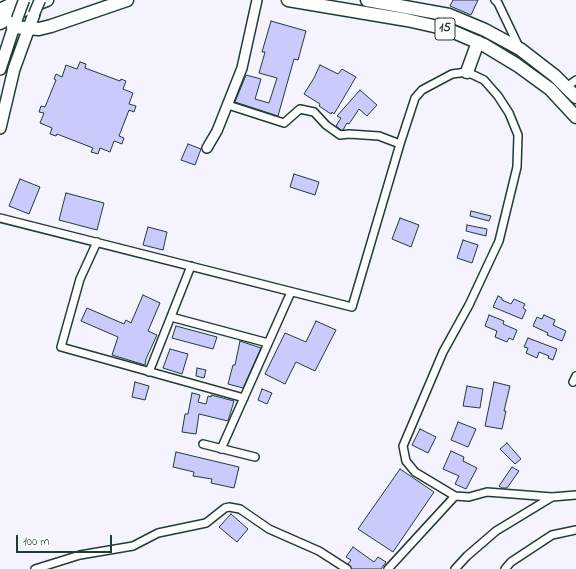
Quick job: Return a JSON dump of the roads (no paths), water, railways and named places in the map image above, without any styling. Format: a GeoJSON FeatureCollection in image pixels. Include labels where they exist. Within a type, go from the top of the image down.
{"type":"FeatureCollection","features":[{"type":"Feature","properties":{"kind":"highway"},"geometry":{"type":"LineString","coordinates":[[0,10],[20,0]]}},
{"type":"Feature","properties":{"kind":"highway"},"geometry":{"type":"LineString","coordinates":[[0,23],[29,7],[47,0]]}},
{"type":"Feature","properties":{"kind":"highway"},"geometry":{"type":"LineString","coordinates":[[15,23],[29,29],[39,29],[127,0]]}},
{"type":"Feature","properties":{"kind":"highway","name":"15"},"geometry":{"type":"LineString","coordinates":[[288,0],[407,20],[447,29],[478,42],[517,65],[550,90],[576,118]]}},
{"type":"Feature","properties":{"kind":"highway","name":"15"},"geometry":{"type":"LineString","coordinates":[[367,0],[449,15],[486,30],[520,49],[555,76],[571,84],[576,97]]}},
{"type":"Feature","properties":{"kind":"highway"},"geometry":{"type":"LineString","coordinates":[[467,72],[478,42]]}},
{"type":"Feature","properties":{"kind":"main road"},"geometry":{"type":"LineString","coordinates":[[0,69],[24,0]]}},
{"type":"Feature","properties":{"kind":"main road"},"geometry":{"type":"LineString","coordinates":[[0,128],[14,69],[40,0]]}},
{"type":"Feature","properties":{"kind":"street"},"geometry":{"type":"LineString","coordinates":[[207,148],[217,131],[242,68],[257,0]]}},
{"type":"Feature","properties":{"kind":"street"},"geometry":{"type":"LineString","coordinates":[[498,1],[520,49]]}},
{"type":"Feature","properties":{"kind":"street"},"geometry":{"type":"LineString","coordinates":[[0,218],[352,307],[415,98],[422,90],[452,74],[467,72],[484,80],[498,96],[518,135],[518,167],[499,241],[469,305],[443,352],[403,446],[406,461],[415,472],[455,496],[469,497],[487,492],[552,497],[576,495]]}},
{"type":"Feature","properties":{"kind":"street"},"geometry":{"type":"LineString","coordinates":[[228,105],[284,123],[300,109],[314,112],[326,125],[340,135],[350,134],[379,136],[400,144]]}},
{"type":"Feature","properties":{"kind":"street"},"geometry":{"type":"LineString","coordinates":[[97,242],[80,279],[61,347],[244,398]]}},
{"type":"Feature","properties":{"kind":"street"},"geometry":{"type":"LineString","coordinates":[[149,372],[191,266]]}},
{"type":"Feature","properties":{"kind":"street"},"geometry":{"type":"LineString","coordinates":[[221,449],[291,292]]}},
{"type":"Feature","properties":{"kind":"street"},"geometry":{"type":"LineString","coordinates":[[171,317],[268,343]]}},
{"type":"Feature","properties":{"kind":"street"},"geometry":{"type":"LineString","coordinates":[[203,444],[255,457]]}},
{"type":"Feature","properties":{"kind":"street"},"geometry":{"type":"LineString","coordinates":[[388,569],[455,496]]}},
{"type":"Feature","properties":{"kind":"street"},"geometry":{"type":"LineString","coordinates":[[455,569],[467,556],[496,531],[552,497]]}},
{"type":"Feature","properties":{"kind":"street"},"geometry":{"type":"LineString","coordinates":[[35,569],[80,555],[133,546],[158,533],[206,523],[225,508],[229,507],[240,509],[269,529],[319,551],[347,569]]}},
{"type":"Feature","properties":{"kind":"street"},"geometry":{"type":"LineString","coordinates":[[505,569],[511,562],[552,535],[576,530]]}}]}
